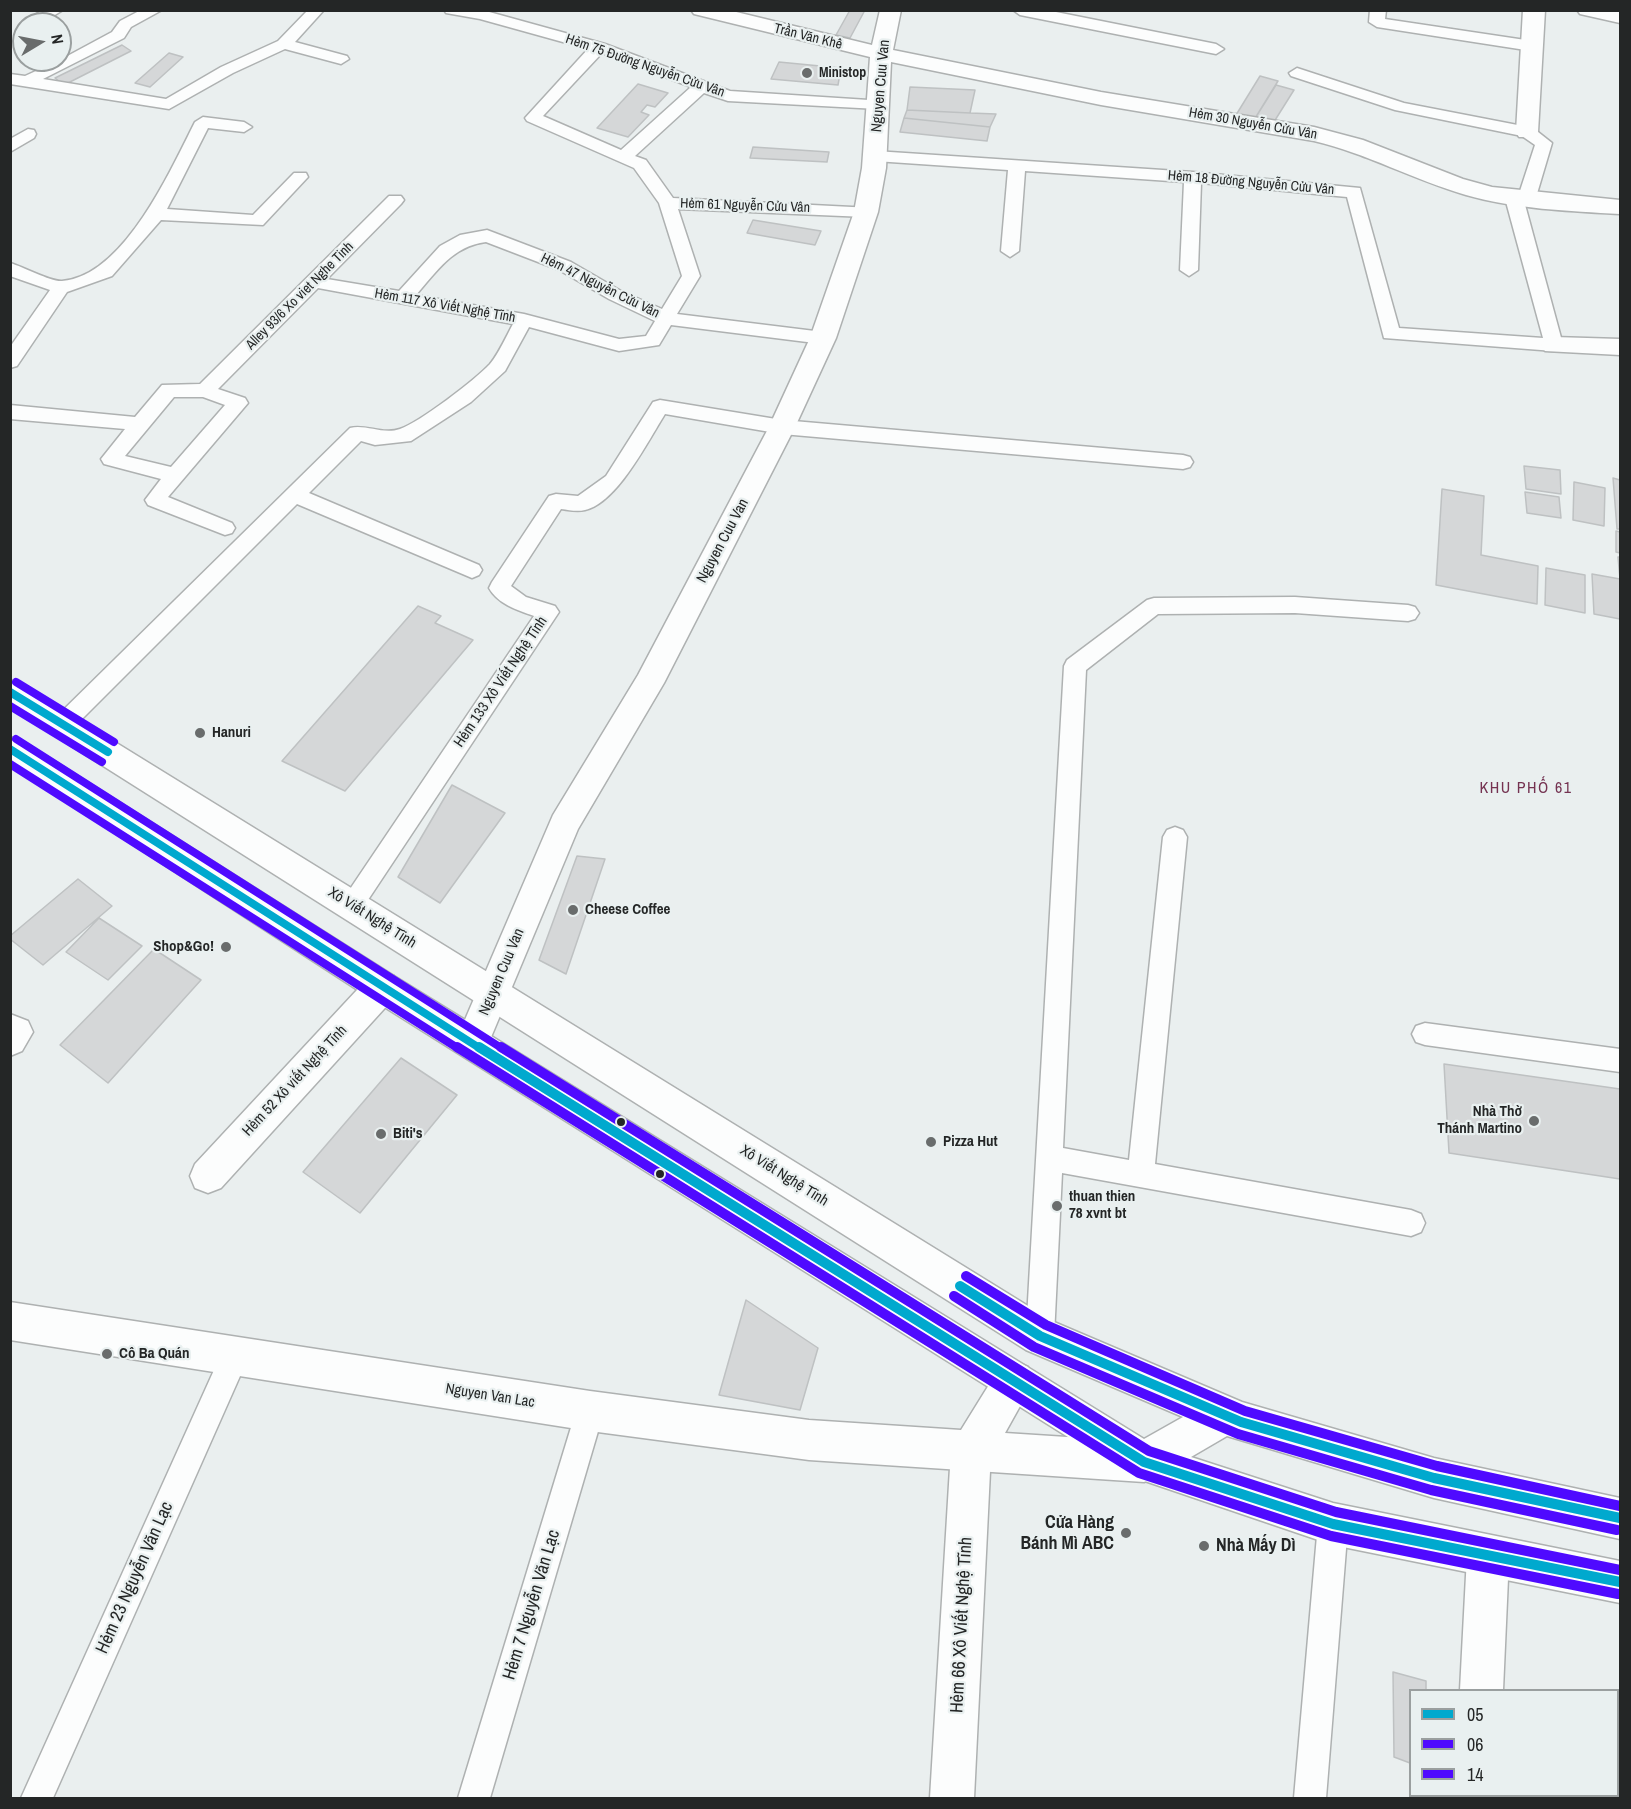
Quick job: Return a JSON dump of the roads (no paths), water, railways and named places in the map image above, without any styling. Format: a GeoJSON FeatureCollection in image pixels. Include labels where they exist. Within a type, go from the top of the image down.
{"type":"FeatureCollection","features":[{"type":"Feature","properties":{"kind":"street","name":"Trần Văn Khê"},"geometry":{"type":"LineString","coordinates":[[701,10],[881,55]]}},
{"type":"Feature","properties":{"kind":"street","name":"Nguyen Cuu Van"},"geometry":{"type":"LineString","coordinates":[[472,1043],[564,824],[649,683],[782,427],[823,338],[866,212],[875,156],[881,55],[891,10]]}},
{"type":"Feature","properties":{"kind":"street"},"geometry":{"type":"LineString","coordinates":[[1527,132],[1534,10]]}},
{"type":"Feature","properties":{"kind":"street"},"geometry":{"type":"LineString","coordinates":[[1587,10],[1620,16]]}},
{"type":"Feature","properties":{"kind":"street","name":"Hẻm 30 Nguyễn Cửu Vân"},"geometry":{"type":"LineString","coordinates":[[881,55],[1071,94],[1317,134],[1380,154],[1438,178],[1520,197],[1620,207]]}},
{"type":"Feature","properties":{"kind":"street"},"geometry":{"type":"LineString","coordinates":[[1554,345],[1620,347]]}},
{"type":"Feature","properties":{"kind":"street","name":"Xô Viết Nghệ Tĩnh"},"geometry":{"type":"LineString","coordinates":[[10,692],[1040,1336],[1225,1415],[1434,1478],[1620,1518]]}},
{"type":"Feature","properties":{"kind":"street"},"geometry":{"type":"LineString","coordinates":[[10,749],[382,987],[1144,1462],[1333,1524],[1620,1582]]}},
{"type":"Feature","properties":{"kind":"street","name":"Hẻm 52 Xô viết Nghệ Tĩnh"},"geometry":{"type":"LineString","coordinates":[[207,1176],[382,987]]}},
{"type":"Feature","properties":{"kind":"street","name":"Nguyen Van Lac"},"geometry":{"type":"LineString","coordinates":[[10,1321],[234,1358],[591,1411],[810,1440],[1144,1462]]}},
{"type":"Feature","properties":{"kind":"street"},"geometry":{"type":"LineString","coordinates":[[971,1451],[1040,1336]]}},
{"type":"Feature","properties":{"kind":"street"},"geometry":{"type":"LineString","coordinates":[[1144,1462],[1225,1415]]}},
{"type":"Feature","properties":{"kind":"street","name":"Hẻm 66 Xô Viết Nghệ Tĩnh"},"geometry":{"type":"LineString","coordinates":[[952,1798],[971,1451]]}},
{"type":"Feature","properties":{"kind":"street"},"geometry":{"type":"LineString","coordinates":[[1481,1689],[1488,1556]]}},
{"type":"Feature","properties":{"kind":"lane"},"geometry":{"type":"LineString","coordinates":[[18,80],[118,35],[125,24],[155,10]]}},
{"type":"Feature","properties":{"kind":"lane"},"geometry":{"type":"LineString","coordinates":[[18,80],[169,104],[227,70],[284,45],[318,10]]}},
{"type":"Feature","properties":{"kind":"lane","name":"Hẻm 75 Đường Nguyễn Cửu Vân"},"geometry":{"type":"LineString","coordinates":[[451,10],[481,15],[599,47],[728,96],[878,104]]}},
{"type":"Feature","properties":{"kind":"lane"},"geometry":{"type":"LineString","coordinates":[[1020,10],[1216,49]]}},
{"type":"Feature","properties":{"kind":"lane"},"geometry":{"type":"LineString","coordinates":[[1378,10],[1377,22],[1532,46]]}},
{"type":"Feature","properties":{"kind":"lane"},"geometry":{"type":"LineString","coordinates":[[284,45],[341,59]]}},
{"type":"Feature","properties":{"kind":"lane","name":"Hẻm 61 Nguyễn Cửu Vân"},"geometry":{"type":"LineString","coordinates":[[599,47],[533,118],[640,164],[668,203],[866,212]]}},
{"type":"Feature","properties":{"kind":"lane"},"geometry":{"type":"LineString","coordinates":[[1297,73],[1401,107],[1527,132],[1544,143],[1520,197],[1554,345]]}},
{"type":"Feature","properties":{"kind":"lane"},"geometry":{"type":"LineString","coordinates":[[623,157],[702,86]]}},
{"type":"Feature","properties":{"kind":"lane"},"geometry":{"type":"LineString","coordinates":[[10,362],[61,288],[106,272],[156,214],[203,122],[244,127]]}},
{"type":"Feature","properties":{"kind":"lane"},"geometry":{"type":"LineString","coordinates":[[10,147],[28,134]]}},
{"type":"Feature","properties":{"kind":"lane","name":"Hẻm 18 Đường Nguyễn Cửu Vân"},"geometry":{"type":"LineString","coordinates":[[875,156],[1193,177],[1354,192],[1391,334],[1554,345]]}},
{"type":"Feature","properties":{"kind":"lane"},"geometry":{"type":"LineString","coordinates":[[1010,251],[1017,164]]}},
{"type":"Feature","properties":{"kind":"lane"},"geometry":{"type":"LineString","coordinates":[[156,214],[257,221],[300,177]]}},
{"type":"Feature","properties":{"kind":"lane"},"geometry":{"type":"LineString","coordinates":[[1189,270],[1193,177]]}},
{"type":"Feature","properties":{"kind":"lane","name":"Alley 93/6 Xo viet Nghe Tinh"},"geometry":{"type":"LineString","coordinates":[[205,391],[395,200]]}},
{"type":"Feature","properties":{"kind":"lane"},"geometry":{"type":"LineString","coordinates":[[524,321],[619,345],[652,341],[691,276],[668,203]]}},
{"type":"Feature","properties":{"kind":"lane","name":"Hẻm 47 Nguyễn Cửu Vân"},"geometry":{"type":"LineString","coordinates":[[402,298],[446,250],[466,239],[487,236],[565,266],[615,295],[667,319],[823,338]]}},
{"type":"Feature","properties":{"kind":"lane"},"geometry":{"type":"LineString","coordinates":[[10,268],[61,288]]}},
{"type":"Feature","properties":{"kind":"lane","name":"Hẻm 117 Xô Viết Nghệ Tĩnh"},"geometry":{"type":"LineString","coordinates":[[63,724],[357,433],[375,438],[404,436],[464,397],[498,367],[524,321],[314,282]]}},
{"type":"Feature","properties":{"kind":"lane"},"geometry":{"type":"LineString","coordinates":[[176,475],[111,459],[138,424],[169,390],[205,391],[238,403],[155,500],[225,528]]}},
{"type":"Feature","properties":{"kind":"lane","name":"Hẻm 133 Xô Viết Nghệ Tĩnh"},"geometry":{"type":"LineString","coordinates":[[352,904],[548,612],[519,603],[499,588],[556,501],[582,504],[613,481],[660,408],[782,427]]}},
{"type":"Feature","properties":{"kind":"lane"},"geometry":{"type":"LineString","coordinates":[[10,412],[138,424]]}},
{"type":"Feature","properties":{"kind":"lane"},"geometry":{"type":"LineString","coordinates":[[782,427],[1183,462]]}},
{"type":"Feature","properties":{"kind":"lane"},"geometry":{"type":"LineString","coordinates":[[295,495],[472,570]]}},
{"type":"Feature","properties":{"kind":"lane"},"geometry":{"type":"LineString","coordinates":[[1040,1336],[1075,666],[1154,606],[1295,605],[1408,613]]}},
{"type":"Feature","properties":{"kind":"lane"},"geometry":{"type":"LineString","coordinates":[[1141,1175],[1175,837]]}},
{"type":"Feature","properties":{"kind":"lane"},"geometry":{"type":"LineString","coordinates":[[1425,1034],[1620,1061]]}},
{"type":"Feature","properties":{"kind":"lane"},"geometry":{"type":"LineString","coordinates":[[1050,1158],[1411,1223]]}},
{"type":"Feature","properties":{"kind":"lane","name":"Hẻm 23 Nguyễn Văn Lạc"},"geometry":{"type":"LineString","coordinates":[[37,1798],[234,1358]]}},
{"type":"Feature","properties":{"kind":"lane","name":"Hẻm 7 Nguyễn Văn Lạc"},"geometry":{"type":"LineString","coordinates":[[474,1798],[591,1411]]}},
{"type":"Feature","properties":{"kind":"lane"},"geometry":{"type":"LineString","coordinates":[[1310,1798],[1333,1524]]}},
{"type":"Feature","properties":{"kind":"place","name":"Ministop"},"geometry":{"type":"Point","coordinates":[807,73]}},
{"type":"Feature","properties":{"kind":"place","name":"Hanuri"},"geometry":{"type":"Point","coordinates":[200,733]}},
{"type":"Feature","properties":{"kind":"place","name":"Cheese Coffee"},"geometry":{"type":"Point","coordinates":[573,910]}},
{"type":"Feature","properties":{"kind":"place","name":"Shop&Go!"},"geometry":{"type":"Point","coordinates":[226,947]}},
{"type":"Feature","properties":{"kind":"place","name":"Nhà Thờ Thánh Martino"},"geometry":{"type":"Point","coordinates":[1534,1121]}},
{"type":"Feature","properties":{"kind":"place","name":"Biti's"},"geometry":{"type":"Point","coordinates":[381,1134]}},
{"type":"Feature","properties":{"kind":"place","name":"Pizza Hut"},"geometry":{"type":"Point","coordinates":[931,1142]}},
{"type":"Feature","properties":{"kind":"place","name":"thuan thien 78 xvnt bt"},"geometry":{"type":"Point","coordinates":[1057,1206]}},
{"type":"Feature","properties":{"kind":"place","name":"Cô Ba Quán"},"geometry":{"type":"Point","coordinates":[107,1354]}},
{"type":"Feature","properties":{"kind":"place","name":"Cửa Hàng Bánh Mì ABC"},"geometry":{"type":"Point","coordinates":[1126,1533]}},
{"type":"Feature","properties":{"kind":"place","name":"Nhà Mấy Dì"},"geometry":{"type":"Point","coordinates":[1204,1546]}},
{"type":"Feature","properties":{"kind":"district","name":"KHU PHỐ 61"},"geometry":{"type":"Point","coordinates":[1526,789]}}]}
